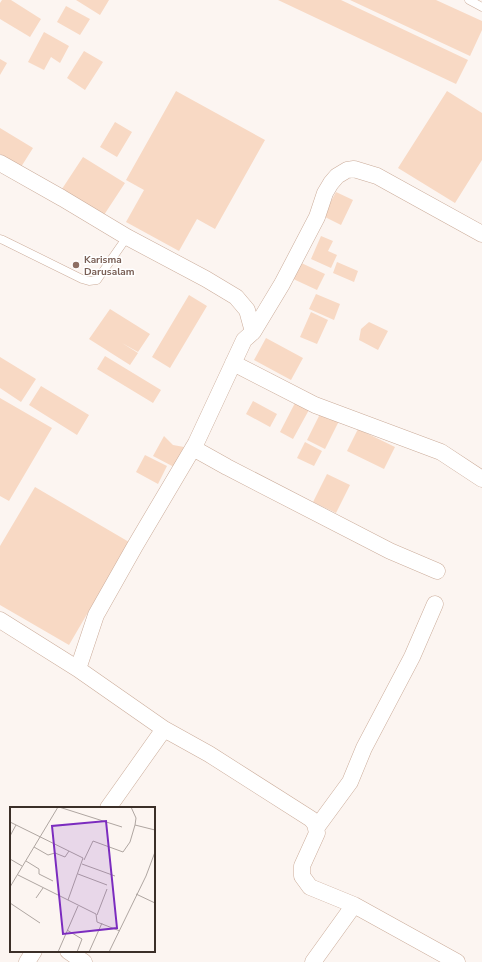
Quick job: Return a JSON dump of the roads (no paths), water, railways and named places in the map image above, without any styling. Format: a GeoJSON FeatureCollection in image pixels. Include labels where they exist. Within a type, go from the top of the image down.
{"type":"FeatureCollection","features":[{"type":"Feature","properties":{"kind":"street"},"geometry":{"type":"LineString","coordinates":[[0,163],[127,237],[206,279],[236,297],[247,310],[253,332]]}},
{"type":"Feature","properties":{"kind":"street"},"geometry":{"type":"LineString","coordinates":[[78,669],[96,615],[193,448],[244,340],[253,332],[282,284],[317,216],[325,193],[337,176],[347,170],[354,169],[377,176],[482,234]]}},
{"type":"Feature","properties":{"kind":"street"},"geometry":{"type":"LineString","coordinates":[[233,363],[316,404],[441,452],[482,478]]}},
{"type":"Feature","properties":{"kind":"street"},"geometry":{"type":"LineString","coordinates":[[193,448],[390,551],[437,571]]}},
{"type":"Feature","properties":{"kind":"street"},"geometry":{"type":"LineString","coordinates":[[317,827],[350,782],[364,748],[412,657],[436,604]]}},
{"type":"Feature","properties":{"kind":"street"},"geometry":{"type":"LineString","coordinates":[[0,620],[78,669],[164,729],[209,754],[311,819],[317,827],[317,833],[302,866],[302,876],[310,887],[354,905],[457,962]]}},
{"type":"Feature","properties":{"kind":"street"},"geometry":{"type":"LineString","coordinates":[[109,807],[164,729]]}},
{"type":"Feature","properties":{"kind":"street"},"geometry":{"type":"LineString","coordinates":[[313,962],[354,905]]}},
{"type":"Feature","properties":{"kind":"street"},"geometry":{"type":"LineString","coordinates":[[28,962],[33,952]]}},
{"type":"Feature","properties":{"kind":"street"},"geometry":{"type":"LineString","coordinates":[[69,952],[84,962]]}},
{"type":"Feature","properties":{"kind":"lane"},"geometry":{"type":"LineString","coordinates":[[469,0],[482,7]]}},
{"type":"Feature","properties":{"kind":"lane"},"geometry":{"type":"LineString","coordinates":[[0,239],[89,281],[97,280],[127,237]]}},
{"type":"Feature","properties":{"kind":"place","name":"Karisma Darusalam"},"geometry":{"type":"Point","coordinates":[76,265]}}]}
